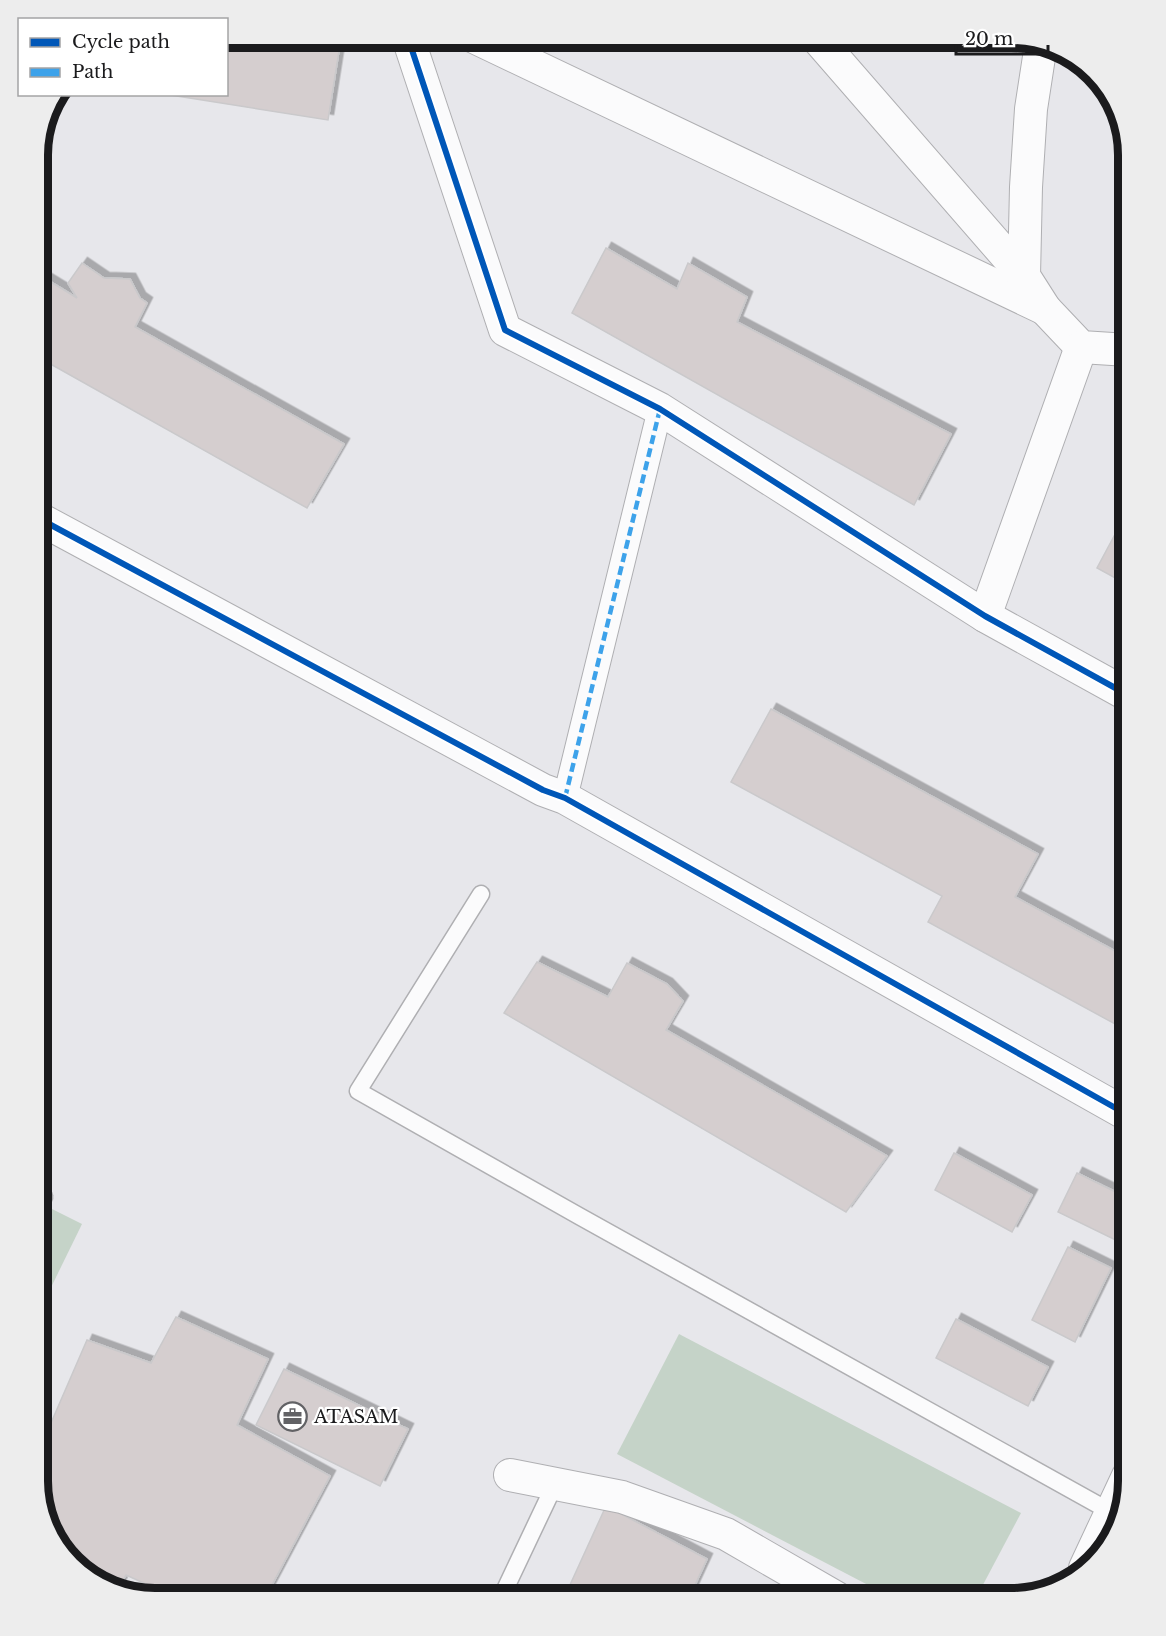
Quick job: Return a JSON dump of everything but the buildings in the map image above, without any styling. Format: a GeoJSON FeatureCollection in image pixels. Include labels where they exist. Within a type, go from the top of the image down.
{"type":"FeatureCollection","features":[{"type":"Feature","properties":{"kind":"street"},"geometry":{"type":"LineString","coordinates":[[411,48],[505,330],[660,409],[985,616],[1118,689]]}},
{"type":"Feature","properties":{"kind":"street"},"geometry":{"type":"LineString","coordinates":[[497,48],[1045,309]]}},
{"type":"Feature","properties":{"kind":"street"},"geometry":{"type":"LineString","coordinates":[[826,48],[1024,276],[1045,309],[1081,347],[1118,349]]}},
{"type":"Feature","properties":{"kind":"street"},"geometry":{"type":"LineString","coordinates":[[1024,276],[1031,109],[1040,52]]}},
{"type":"Feature","properties":{"kind":"street"},"geometry":{"type":"LineString","coordinates":[[985,616],[1081,347]]}},
{"type":"Feature","properties":{"kind":"street"},"geometry":{"type":"LineString","coordinates":[[565,798],[660,409]]}},
{"type":"Feature","properties":{"kind":"street"},"geometry":{"type":"LineString","coordinates":[[48,523],[543,790],[565,798],[1118,1109]]}},
{"type":"Feature","properties":{"kind":"street"},"geometry":{"type":"LineString","coordinates":[[510,1475],[622,1497],[726,1534],[820,1588]]}},
{"type":"Feature","properties":{"kind":"street"},"geometry":{"type":"LineString","coordinates":[[1094,1548],[1115,1503]]}},
{"type":"Feature","properties":{"kind":"lane"},"geometry":{"type":"LineString","coordinates":[[481,894],[358,1091],[1111,1512]]}},
{"type":"Feature","properties":{"kind":"lane"},"geometry":{"type":"LineString","coordinates":[[506,1588],[555,1484]]}},
{"type":"Feature","properties":{"kind":"shaded area"},"geometry":{"type":"Polygon","coordinates":[[[48,1207],[82,1224],[48,1294],[48,1207]]]}},
{"type":"Feature","properties":{"kind":"shaded area"},"geometry":{"type":"Polygon","coordinates":[[[679,1334],[1021,1513],[981,1588],[874,1588],[617,1454],[679,1334]]]}},
{"type":"Feature","properties":{"kind":"marked path"},"geometry":{"type":"LineString","coordinates":[[565,798],[660,409]]}},
{"type":"Feature","properties":{"kind":"cycle path"},"geometry":{"type":"LineString","coordinates":[[411,48],[505,330],[660,409],[985,616],[1118,689]]}},
{"type":"Feature","properties":{"kind":"cycle path"},"geometry":{"type":"LineString","coordinates":[[48,523],[543,790],[565,798],[1118,1109]]}},
{"type":"Feature","properties":{"kind":"place","name":"ATASAM"},"geometry":{"type":"Point","coordinates":[293,1417]}}]}
